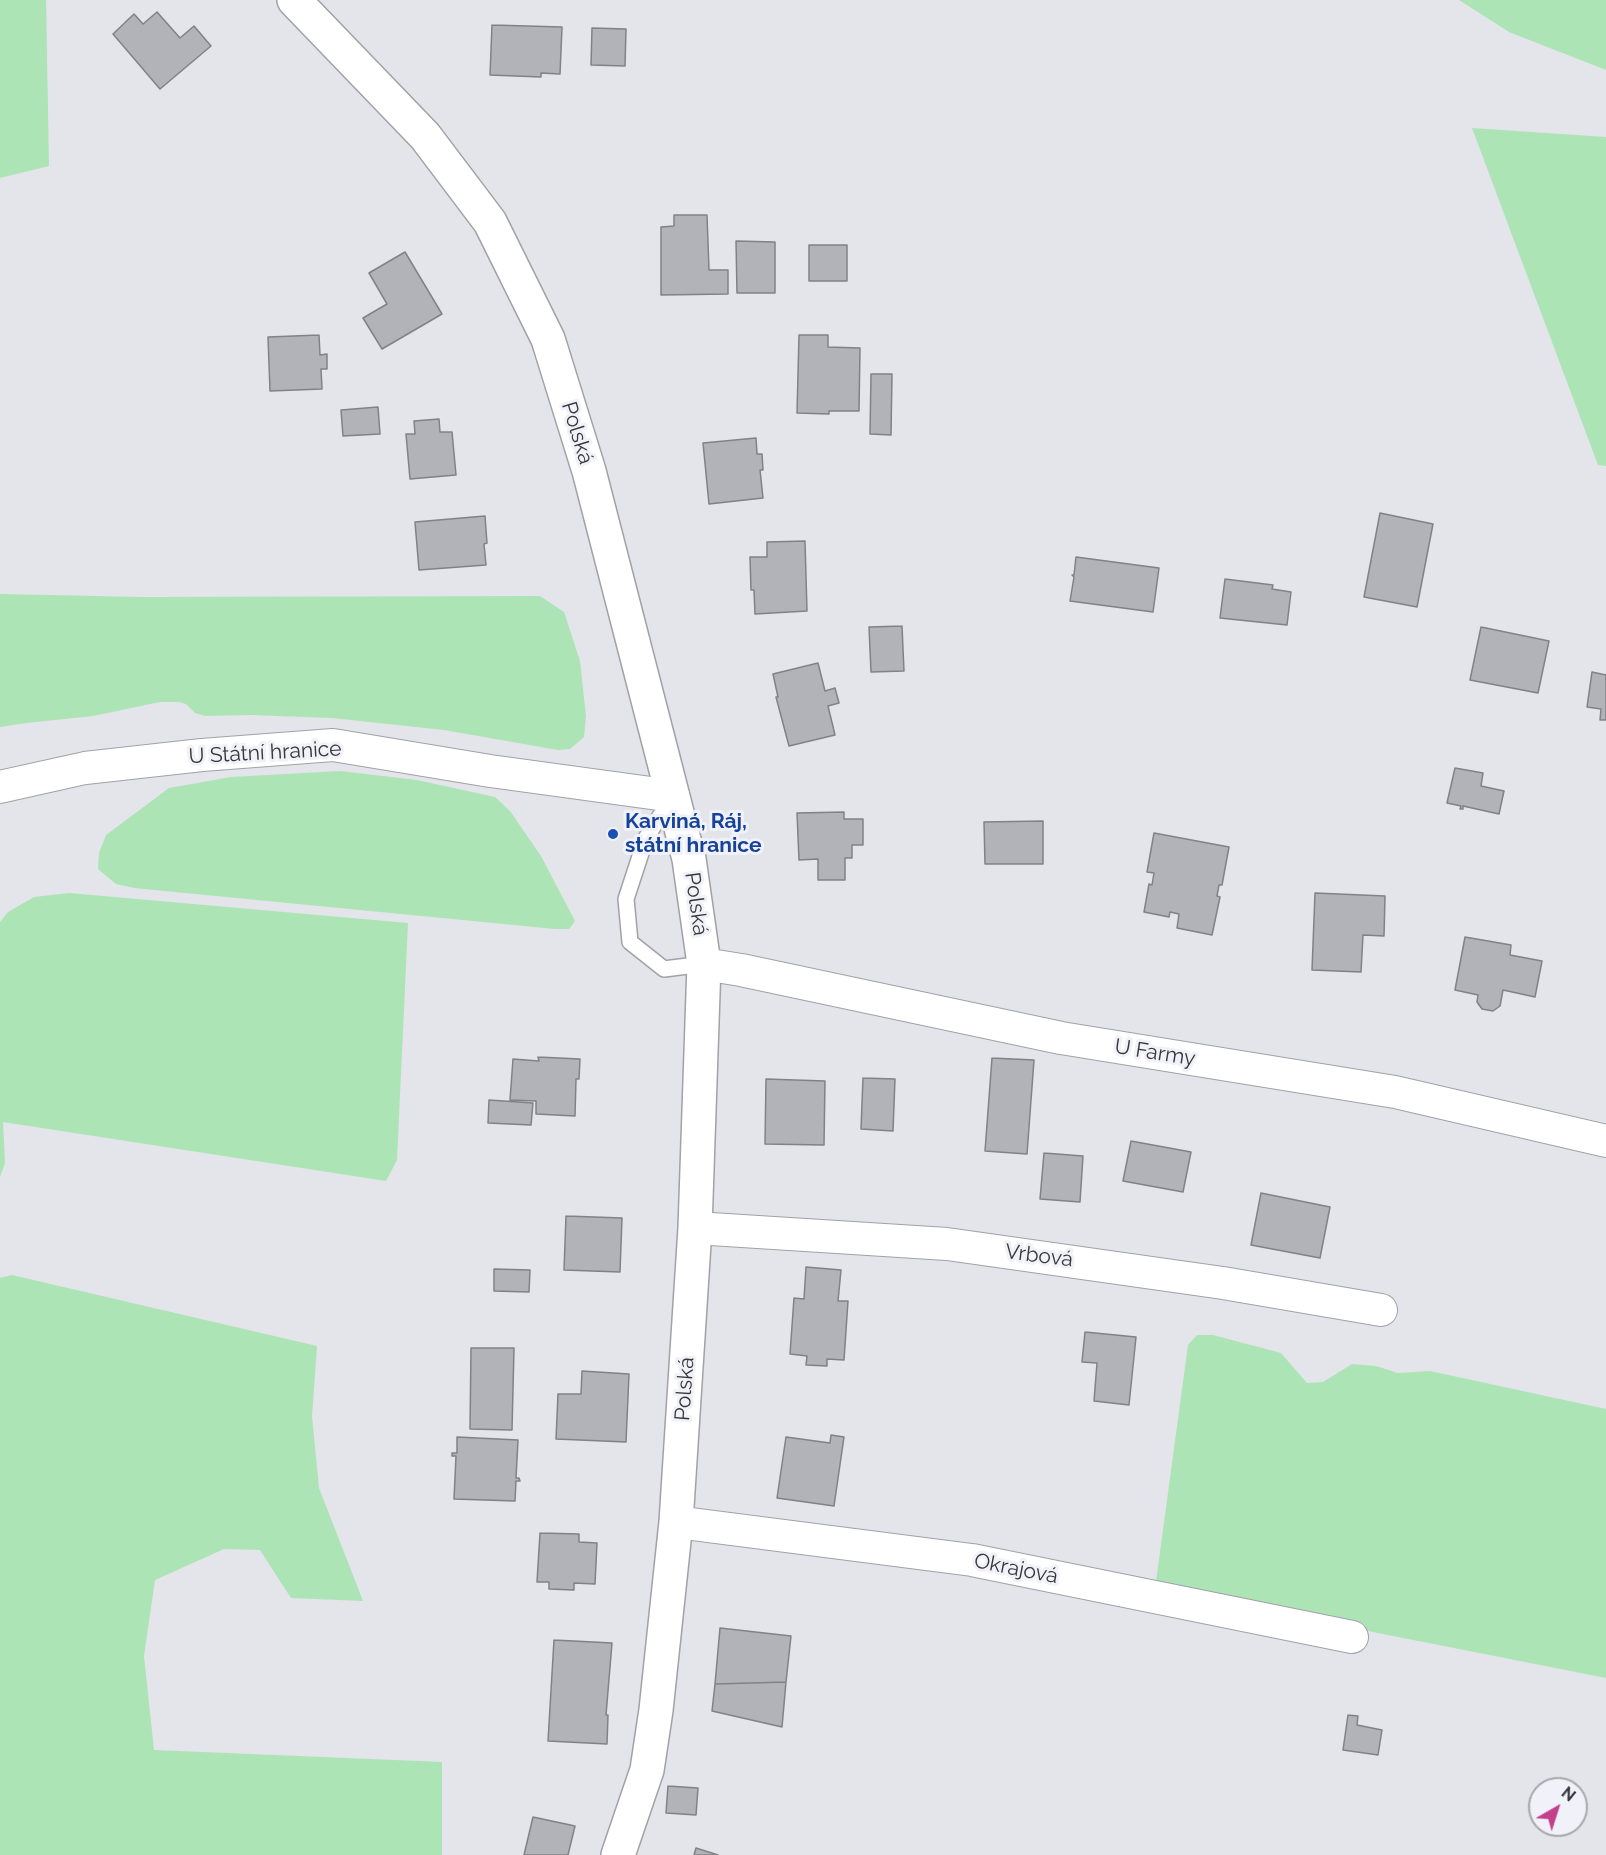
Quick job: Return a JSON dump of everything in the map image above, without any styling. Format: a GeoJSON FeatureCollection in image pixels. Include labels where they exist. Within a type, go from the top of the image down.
{"type":"FeatureCollection","features":[{"type":"Feature","properties":{"kind":"street","name":"Polská"},"geometry":{"type":"LineString","coordinates":[[294,0],[425,136],[490,222],[548,339],[589,471],[689,859],[704,964],[695,1228],[676,1522],[656,1710],[647,1770],[618,1855]]}},
{"type":"Feature","properties":{"kind":"street","name":"U Státní hranice"},"geometry":{"type":"LineString","coordinates":[[0,787],[85,768],[202,754],[333,745],[490,771],[673,796]]}},
{"type":"Feature","properties":{"kind":"street","name":"U Farmy"},"geometry":{"type":"LineString","coordinates":[[704,964],[1061,1038],[1395,1092],[1606,1141]]}},
{"type":"Feature","properties":{"kind":"street","name":"Vrbová"},"geometry":{"type":"LineString","coordinates":[[695,1228],[948,1244],[1223,1283],[1381,1310]]}},
{"type":"Feature","properties":{"kind":"street","name":"Okrajová"},"geometry":{"type":"LineString","coordinates":[[676,1522],[972,1560],[1352,1636]]}},
{"type":"Feature","properties":{"kind":"lane"},"geometry":{"type":"LineString","coordinates":[[673,796],[646,838],[626,899],[630,942],[664,969],[704,964]]}},
{"type":"Feature","properties":{"kind":"green space"},"geometry":{"type":"Polygon","coordinates":[[[0,0],[46,0],[49,166],[0,178],[0,0]]]}},
{"type":"Feature","properties":{"kind":"green space"},"geometry":{"type":"Polygon","coordinates":[[[1459,0],[1606,0],[1606,70],[1509,32],[1459,0]]]}},
{"type":"Feature","properties":{"kind":"green space"},"geometry":{"type":"Polygon","coordinates":[[[1472,128],[1606,137],[1606,466],[1598,465],[1472,128]]]}},
{"type":"Feature","properties":{"kind":"green space"},"geometry":{"type":"Polygon","coordinates":[[[0,594],[143,597],[540,596],[564,612],[580,661],[586,716],[584,737],[570,749],[558,750],[444,730],[332,718],[205,716],[195,713],[186,704],[179,702],[160,702],[93,716],[0,727],[0,594]]]}},
{"type":"Feature","properties":{"kind":"green space"},"geometry":{"type":"Polygon","coordinates":[[[340,771],[417,780],[495,797],[510,811],[541,856],[575,921],[569,929],[555,929],[134,888],[116,884],[98,869],[99,853],[106,835],[169,788],[231,777],[340,771]]]}},
{"type":"Feature","properties":{"kind":"green space"},"geometry":{"type":"Polygon","coordinates":[[[69,893],[408,923],[397,1160],[386,1181],[3,1122],[5,1163],[0,1177],[0,922],[8,912],[34,897],[69,893]]]}},
{"type":"Feature","properties":{"kind":"green space"},"geometry":{"type":"Polygon","coordinates":[[[12,1275],[317,1346],[312,1416],[319,1488],[363,1601],[291,1598],[260,1550],[224,1549],[155,1580],[144,1656],[154,1750],[442,1762],[442,1855],[0,1855],[0,1278],[12,1275]]]}},
{"type":"Feature","properties":{"kind":"green space"},"geometry":{"type":"Polygon","coordinates":[[[1197,1335],[1213,1335],[1281,1353],[1307,1383],[1323,1382],[1352,1364],[1376,1366],[1398,1373],[1430,1371],[1606,1409],[1606,1678],[1155,1589],[1188,1345],[1197,1335]]]}},
{"type":"Feature","properties":{"kind":"building"},"geometry":{"type":"Polygon","coordinates":[[[157,12],[180,38],[194,26],[211,46],[160,89],[113,34],[134,14],[143,24],[157,12]]]}},
{"type":"Feature","properties":{"kind":"building"},"geometry":{"type":"Polygon","coordinates":[[[492,25],[562,27],[560,74],[541,73],[541,77],[490,75],[492,25]]]}},
{"type":"Feature","properties":{"kind":"building"},"geometry":{"type":"Polygon","coordinates":[[[592,28],[626,29],[625,66],[591,65],[592,28]]]}},
{"type":"Feature","properties":{"kind":"building"},"geometry":{"type":"Polygon","coordinates":[[[674,215],[707,215],[709,270],[728,270],[728,294],[661,295],[661,227],[674,226],[674,215]]]}},
{"type":"Feature","properties":{"kind":"building"},"geometry":{"type":"Polygon","coordinates":[[[736,241],[775,242],[775,293],[737,293],[736,241]]]}},
{"type":"Feature","properties":{"kind":"building"},"geometry":{"type":"Polygon","coordinates":[[[809,245],[847,245],[847,281],[809,281],[809,245]]]}},
{"type":"Feature","properties":{"kind":"building"},"geometry":{"type":"Polygon","coordinates":[[[405,252],[442,314],[382,349],[363,318],[387,304],[369,273],[405,252]]]}},
{"type":"Feature","properties":{"kind":"building"},"geometry":{"type":"Polygon","coordinates":[[[319,335],[320,355],[327,354],[327,369],[321,369],[322,389],[270,391],[268,337],[319,335]]]}},
{"type":"Feature","properties":{"kind":"building"},"geometry":{"type":"Polygon","coordinates":[[[799,335],[828,335],[828,347],[860,348],[859,411],[829,411],[829,414],[797,413],[799,335]]]}},
{"type":"Feature","properties":{"kind":"building"},"geometry":{"type":"Polygon","coordinates":[[[871,374],[892,374],[891,435],[870,434],[871,374]]]}},
{"type":"Feature","properties":{"kind":"building"},"geometry":{"type":"Polygon","coordinates":[[[378,407],[380,434],[343,436],[341,410],[378,407]]]}},
{"type":"Feature","properties":{"kind":"building"},"geometry":{"type":"Polygon","coordinates":[[[439,419],[440,432],[452,432],[456,475],[410,479],[406,434],[415,434],[414,421],[439,419]]]}},
{"type":"Feature","properties":{"kind":"building"},"geometry":{"type":"Polygon","coordinates":[[[756,438],[757,454],[762,454],[763,470],[760,470],[763,498],[709,504],[703,443],[756,438]]]}},
{"type":"Feature","properties":{"kind":"building"},"geometry":{"type":"Polygon","coordinates":[[[1380,513],[1433,524],[1417,607],[1364,597],[1380,513]]]}},
{"type":"Feature","properties":{"kind":"building"},"geometry":{"type":"Polygon","coordinates":[[[485,516],[486,565],[419,570],[415,522],[485,516]]]}},
{"type":"Feature","properties":{"kind":"building"},"geometry":{"type":"Polygon","coordinates":[[[805,541],[807,611],[755,614],[754,590],[751,590],[750,557],[767,557],[767,542],[805,541]]]}},
{"type":"Feature","properties":{"kind":"building"},"geometry":{"type":"Polygon","coordinates":[[[1076,557],[1159,568],[1153,612],[1070,601],[1076,557]]]}},
{"type":"Feature","properties":{"kind":"building"},"geometry":{"type":"Polygon","coordinates":[[[1225,579],[1273,585],[1272,589],[1291,592],[1287,625],[1220,618],[1225,579]]]}},
{"type":"Feature","properties":{"kind":"building"},"geometry":{"type":"Polygon","coordinates":[[[902,626],[904,671],[871,672],[869,627],[902,626]]]}},
{"type":"Feature","properties":{"kind":"building"},"geometry":{"type":"Polygon","coordinates":[[[1481,627],[1549,641],[1538,693],[1470,680],[1481,627]]]}},
{"type":"Feature","properties":{"kind":"building"},"geometry":{"type":"Polygon","coordinates":[[[818,663],[825,691],[835,688],[839,703],[828,706],[835,735],[789,746],[776,697],[778,697],[773,674],[818,663]]]}},
{"type":"Feature","properties":{"kind":"building"},"geometry":{"type":"Polygon","coordinates":[[[1592,672],[1606,675],[1606,720],[1600,720],[1601,709],[1587,707],[1592,672]]]}},
{"type":"Feature","properties":{"kind":"building"},"geometry":{"type":"Polygon","coordinates":[[[1455,768],[1483,773],[1481,786],[1504,791],[1499,814],[1463,806],[1463,809],[1460,809],[1461,806],[1447,803],[1455,768]]]}},
{"type":"Feature","properties":{"kind":"building"},"geometry":{"type":"Polygon","coordinates":[[[844,812],[844,819],[863,819],[863,845],[852,845],[852,858],[845,858],[845,880],[818,880],[818,859],[799,860],[797,813],[844,812]]]}},
{"type":"Feature","properties":{"kind":"building"},"geometry":{"type":"Polygon","coordinates":[[[1043,821],[1043,864],[985,864],[984,822],[1043,821]]]}},
{"type":"Feature","properties":{"kind":"building"},"geometry":{"type":"Polygon","coordinates":[[[1154,833],[1229,847],[1222,885],[1219,885],[1217,896],[1220,897],[1212,935],[1177,928],[1179,914],[1170,912],[1169,917],[1144,912],[1149,884],[1152,885],[1154,873],[1147,872],[1154,833]]]}},
{"type":"Feature","properties":{"kind":"building"},"geometry":{"type":"Polygon","coordinates":[[[1315,893],[1385,896],[1384,936],[1363,935],[1361,972],[1312,970],[1315,893]]]}},
{"type":"Feature","properties":{"kind":"building"},"geometry":{"type":"Polygon","coordinates":[[[1465,937],[1511,945],[1510,955],[1542,961],[1535,997],[1503,990],[1500,1006],[1493,1011],[1482,1009],[1477,1002],[1478,995],[1455,990],[1465,937]]]}},
{"type":"Feature","properties":{"kind":"building"},"geometry":{"type":"Polygon","coordinates":[[[538,1057],[580,1059],[579,1079],[576,1079],[575,1116],[536,1114],[536,1101],[510,1100],[513,1059],[539,1061],[538,1057]]]}},
{"type":"Feature","properties":{"kind":"building"},"geometry":{"type":"Polygon","coordinates":[[[992,1058],[1034,1060],[1027,1154],[985,1151],[992,1058]]]}},
{"type":"Feature","properties":{"kind":"building"},"geometry":{"type":"Polygon","coordinates":[[[863,1078],[895,1079],[893,1131],[861,1129],[863,1078]]]}},
{"type":"Feature","properties":{"kind":"building"},"geometry":{"type":"Polygon","coordinates":[[[766,1079],[825,1081],[824,1145],[765,1144],[766,1079]]]}},
{"type":"Feature","properties":{"kind":"building"},"geometry":{"type":"Polygon","coordinates":[[[489,1100],[533,1103],[531,1125],[488,1123],[489,1100]]]}},
{"type":"Feature","properties":{"kind":"building"},"geometry":{"type":"Polygon","coordinates":[[[1131,1141],[1191,1152],[1183,1192],[1123,1181],[1131,1141]]]}},
{"type":"Feature","properties":{"kind":"building"},"geometry":{"type":"Polygon","coordinates":[[[1044,1153],[1083,1156],[1080,1202],[1040,1199],[1044,1153]]]}},
{"type":"Feature","properties":{"kind":"building"},"geometry":{"type":"Polygon","coordinates":[[[1261,1193],[1330,1207],[1320,1258],[1251,1245],[1261,1193]]]}},
{"type":"Feature","properties":{"kind":"building"},"geometry":{"type":"Polygon","coordinates":[[[566,1216],[622,1218],[620,1272],[564,1270],[566,1216]]]}},
{"type":"Feature","properties":{"kind":"building"},"geometry":{"type":"Polygon","coordinates":[[[806,1267],[841,1270],[838,1301],[848,1301],[844,1360],[827,1359],[827,1366],[806,1365],[807,1356],[790,1354],[794,1298],[804,1299],[806,1267]]]}},
{"type":"Feature","properties":{"kind":"building"},"geometry":{"type":"Polygon","coordinates":[[[494,1269],[530,1270],[529,1292],[494,1291],[494,1269]]]}},
{"type":"Feature","properties":{"kind":"building"},"geometry":{"type":"Polygon","coordinates":[[[1085,1332],[1136,1337],[1129,1405],[1094,1401],[1097,1363],[1082,1362],[1085,1332]]]}},
{"type":"Feature","properties":{"kind":"building"},"geometry":{"type":"Polygon","coordinates":[[[471,1348],[514,1348],[512,1430],[470,1429],[471,1348]]]}},
{"type":"Feature","properties":{"kind":"building"},"geometry":{"type":"Polygon","coordinates":[[[582,1371],[629,1374],[626,1442],[556,1439],[558,1394],[581,1394],[582,1371]]]}},
{"type":"Feature","properties":{"kind":"building"},"geometry":{"type":"Polygon","coordinates":[[[831,1435],[844,1437],[834,1506],[777,1498],[786,1437],[830,1443],[831,1435]]]}},
{"type":"Feature","properties":{"kind":"building"},"geometry":{"type":"Polygon","coordinates":[[[457,1437],[518,1440],[516,1478],[520,1481],[516,1481],[515,1501],[454,1499],[456,1456],[452,1456],[452,1453],[457,1453],[457,1437]]]}},
{"type":"Feature","properties":{"kind":"building"},"geometry":{"type":"Polygon","coordinates":[[[540,1533],[579,1534],[579,1542],[597,1543],[595,1584],[574,1583],[574,1590],[549,1589],[549,1582],[537,1582],[540,1533]]]}},
{"type":"Feature","properties":{"kind":"building"},"geometry":{"type":"Polygon","coordinates":[[[720,1628],[791,1636],[786,1682],[715,1684],[720,1628]]]}},
{"type":"Feature","properties":{"kind":"building"},"geometry":{"type":"Polygon","coordinates":[[[554,1640],[612,1643],[606,1715],[608,1715],[607,1744],[548,1741],[554,1640]]]}},
{"type":"Feature","properties":{"kind":"building"},"geometry":{"type":"Polygon","coordinates":[[[786,1682],[782,1727],[712,1711],[715,1684],[786,1682]]]}},
{"type":"Feature","properties":{"kind":"building"},"geometry":{"type":"Polygon","coordinates":[[[1348,1715],[1358,1716],[1357,1725],[1382,1730],[1378,1755],[1343,1750],[1348,1715]]]}},
{"type":"Feature","properties":{"kind":"building"},"geometry":{"type":"Polygon","coordinates":[[[668,1786],[698,1788],[696,1815],[666,1813],[668,1786]]]}},
{"type":"Feature","properties":{"kind":"building"},"geometry":{"type":"Polygon","coordinates":[[[533,1817],[575,1826],[568,1855],[524,1855],[533,1817]]]}},
{"type":"Feature","properties":{"kind":"building"},"geometry":{"type":"Polygon","coordinates":[[[696,1848],[718,1855],[694,1855],[696,1848]]]}},
{"type":"Feature","properties":{"kind":"place","name":"Karviná, Ráj, státní hranice"},"geometry":{"type":"Point","coordinates":[613,834]}}]}
